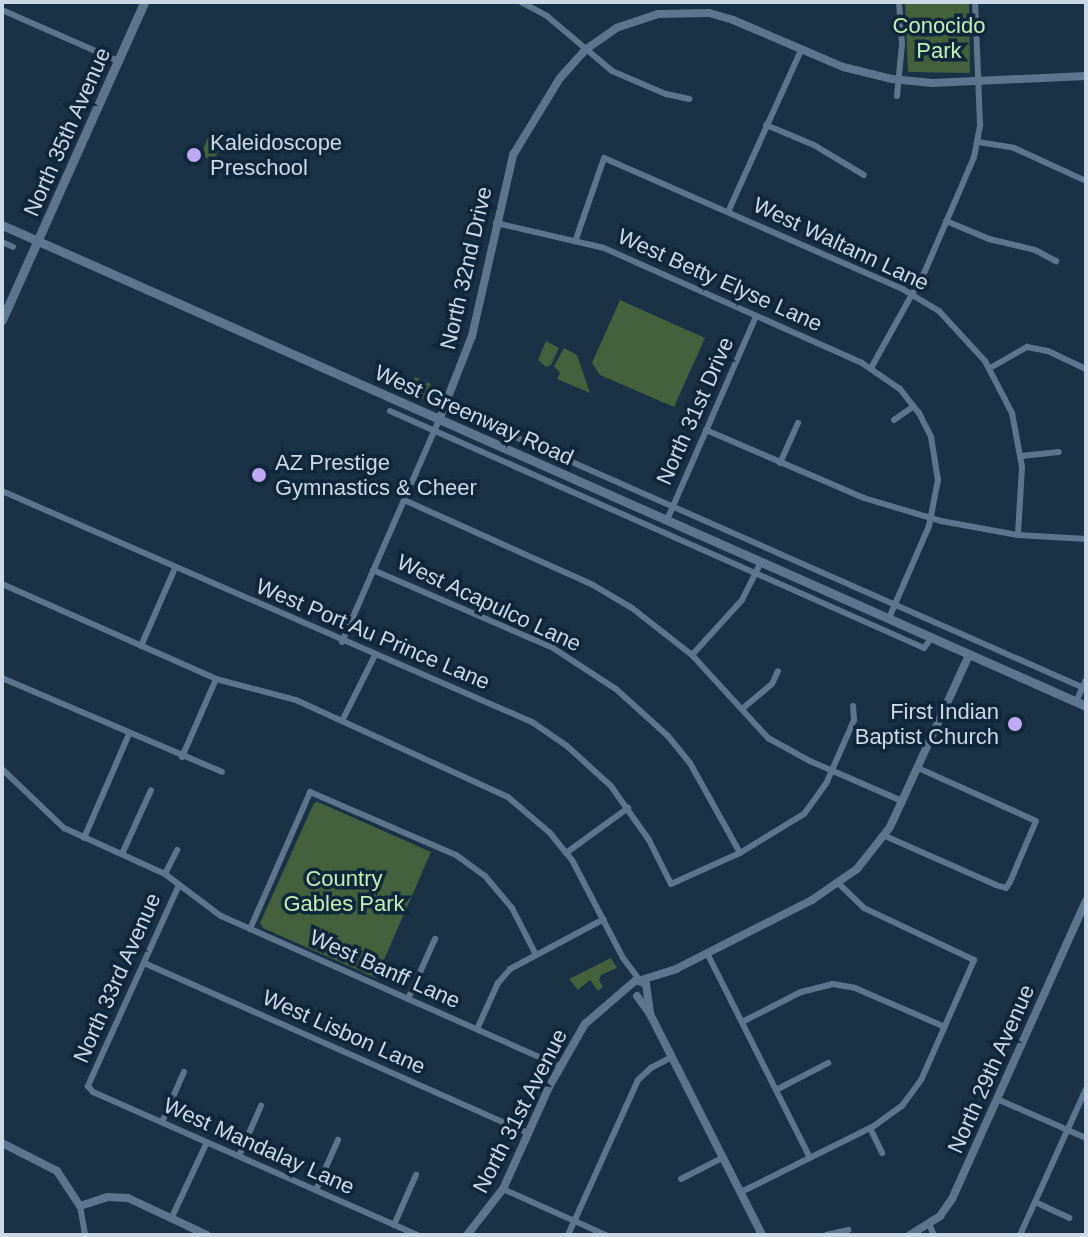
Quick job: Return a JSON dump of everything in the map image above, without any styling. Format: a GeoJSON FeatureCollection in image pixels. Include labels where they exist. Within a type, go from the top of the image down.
{"type":"FeatureCollection","features":[{"type":"Feature","properties":{"kind":"main road","name":"North 35th Avenue"},"geometry":{"type":"LineString","coordinates":[[2,320],[144,2]]}},
{"type":"Feature","properties":{"kind":"main road","name":"West Greenway Road"},"geometry":{"type":"LineString","coordinates":[[2,225],[1081,704]]}},
{"type":"Feature","properties":{"kind":"street"},"geometry":{"type":"LineString","coordinates":[[521,2],[547,16],[612,71],[637,83],[689,99]]}},
{"type":"Feature","properties":{"kind":"street"},"geometry":{"type":"LineString","coordinates":[[897,96],[902,35],[899,2]]}},
{"type":"Feature","properties":{"kind":"street"},"geometry":{"type":"LineString","coordinates":[[871,368],[912,294],[978,142],[975,2]]}},
{"type":"Feature","properties":{"kind":"street","name":"North 32nd Drive"},"geometry":{"type":"LineString","coordinates":[[342,642],[445,406],[474,329],[509,169],[528,126],[560,78],[585,50],[631,21],[676,9],[725,17],[858,71],[898,80],[932,83],[1086,76]]}},
{"type":"Feature","properties":{"kind":"street"},"geometry":{"type":"LineString","coordinates":[[2,10],[118,61]]}},
{"type":"Feature","properties":{"kind":"street"},"geometry":{"type":"LineString","coordinates":[[728,212],[801,50]]}},
{"type":"Feature","properties":{"kind":"street"},"geometry":{"type":"LineString","coordinates":[[766,125],[814,145],[864,175]]}},
{"type":"Feature","properties":{"kind":"street"},"geometry":{"type":"LineString","coordinates":[[978,142],[1014,148],[1086,181]]}},
{"type":"Feature","properties":{"kind":"street","name":"West Waltann Lane"},"geometry":{"type":"LineString","coordinates":[[576,239],[604,158],[912,294],[950,320],[990,368],[1012,413],[1021,456],[1023,487],[1018,535]]}},
{"type":"Feature","properties":{"kind":"street"},"geometry":{"type":"LineString","coordinates":[[946,221],[989,239],[1035,250],[1056,261]]}},
{"type":"Feature","properties":{"kind":"street","name":"West Betty Elyse Lane"},"geometry":{"type":"LineString","coordinates":[[495,222],[604,248],[871,368],[900,389],[925,423],[935,456],[938,480],[932,519]]}},
{"type":"Feature","properties":{"kind":"street"},"geometry":{"type":"LineString","coordinates":[[2,242],[13,247]]}},
{"type":"Feature","properties":{"kind":"street","name":"North 31st Drive"},"geometry":{"type":"LineString","coordinates":[[667,520],[756,316]]}},
{"type":"Feature","properties":{"kind":"street"},"geometry":{"type":"LineString","coordinates":[[990,368],[1027,347],[1048,351],[1086,369]]}},
{"type":"Feature","properties":{"kind":"street","name":"West Greenway Road"},"geometry":{"type":"LineString","coordinates":[[445,406],[1084,688]]}},
{"type":"Feature","properties":{"kind":"street"},"geometry":{"type":"LineString","coordinates":[[894,420],[914,406]]}},
{"type":"Feature","properties":{"kind":"street","name":"West Greenway Road"},"geometry":{"type":"LineString","coordinates":[[390,411],[924,648],[931,638]]}},
{"type":"Feature","properties":{"kind":"street"},"geometry":{"type":"LineString","coordinates":[[780,463],[798,423]]}},
{"type":"Feature","properties":{"kind":"street"},"geometry":{"type":"LineString","coordinates":[[706,430],[864,498],[932,519],[1018,535],[1086,539]]}},
{"type":"Feature","properties":{"kind":"street"},"geometry":{"type":"LineString","coordinates":[[1021,456],[1059,452]]}},
{"type":"Feature","properties":{"kind":"street","name":"West Port Au Prince Lane"},"geometry":{"type":"LineString","coordinates":[[2,491],[342,642],[532,722],[575,753],[628,808],[671,884],[740,853]]}},
{"type":"Feature","properties":{"kind":"street"},"geometry":{"type":"LineString","coordinates":[[404,500],[593,585],[632,608],[692,655],[756,728],[775,743],[902,801]]}},
{"type":"Feature","properties":{"kind":"street"},"geometry":{"type":"LineString","coordinates":[[889,618],[932,519]]}},
{"type":"Feature","properties":{"kind":"street"},"geometry":{"type":"LineString","coordinates":[[692,655],[742,600],[761,562]]}},
{"type":"Feature","properties":{"kind":"street"},"geometry":{"type":"LineString","coordinates":[[141,646],[175,568]]}},
{"type":"Feature","properties":{"kind":"street","name":"West Acapulco Lane"},"geometry":{"type":"LineString","coordinates":[[373,570],[553,648],[616,689],[668,736],[690,763],[740,853]]}},
{"type":"Feature","properties":{"kind":"street"},"geometry":{"type":"LineString","coordinates":[[2,584],[216,679],[296,700],[508,797],[550,833],[566,853],[604,919],[635,987],[762,1235]]}},
{"type":"Feature","properties":{"kind":"street"},"geometry":{"type":"LineString","coordinates":[[342,721],[375,655]]}},
{"type":"Feature","properties":{"kind":"street"},"geometry":{"type":"LineString","coordinates":[[635,987],[676,969],[839,884],[857,869],[885,836],[969,655]]}},
{"type":"Feature","properties":{"kind":"street"},"geometry":{"type":"LineString","coordinates":[[742,709],[772,684],[778,671]]}},
{"type":"Feature","properties":{"kind":"street"},"geometry":{"type":"LineString","coordinates":[[2,678],[222,772]]}},
{"type":"Feature","properties":{"kind":"street"},"geometry":{"type":"LineString","coordinates":[[182,757],[216,679]]}},
{"type":"Feature","properties":{"kind":"street"},"geometry":{"type":"LineString","coordinates":[[1081,704],[1086,680]]}},
{"type":"Feature","properties":{"kind":"street"},"geometry":{"type":"LineString","coordinates":[[740,853],[804,814],[816,801],[854,720],[853,706]]}},
{"type":"Feature","properties":{"kind":"street"},"geometry":{"type":"LineString","coordinates":[[84,838],[129,734]]}},
{"type":"Feature","properties":{"kind":"street"},"geometry":{"type":"LineString","coordinates":[[885,836],[1006,888],[1036,821],[918,768]]}},
{"type":"Feature","properties":{"kind":"street","name":"West Banff Lane"},"geometry":{"type":"LineString","coordinates":[[2,769],[17,779],[55,822],[165,874],[221,916],[560,1066]]}},
{"type":"Feature","properties":{"kind":"street"},"geometry":{"type":"LineString","coordinates":[[122,854],[151,790]]}},
{"type":"Feature","properties":{"kind":"street"},"geometry":{"type":"LineString","coordinates":[[250,929],[310,792],[456,855],[485,876],[512,908],[535,953]]}},
{"type":"Feature","properties":{"kind":"street"},"geometry":{"type":"LineString","coordinates":[[566,853],[628,808]]}},
{"type":"Feature","properties":{"kind":"street"},"geometry":{"type":"LineString","coordinates":[[165,874],[177,850]]}},
{"type":"Feature","properties":{"kind":"street"},"geometry":{"type":"LineString","coordinates":[[741,1192],[870,1128],[893,1113],[910,1096],[974,960],[864,908],[839,884]]}},
{"type":"Feature","properties":{"kind":"street","name":"North 33rd Avenue"},"geometry":{"type":"LineString","coordinates":[[88,1086],[179,885]]}},
{"type":"Feature","properties":{"kind":"street","name":"North 29th Avenue"},"geometry":{"type":"LineString","coordinates":[[910,1235],[929,1224],[952,1199],[1086,901]]}},
{"type":"Feature","properties":{"kind":"street"},"geometry":{"type":"LineString","coordinates":[[477,1029],[498,983],[517,963],[604,919]]}},
{"type":"Feature","properties":{"kind":"street"},"geometry":{"type":"LineString","coordinates":[[408,999],[435,939]]}},
{"type":"Feature","properties":{"kind":"street"},"geometry":{"type":"LineString","coordinates":[[707,953],[810,1158]]}},
{"type":"Feature","properties":{"kind":"street","name":"West Lisbon Lane"},"geometry":{"type":"LineString","coordinates":[[144,963],[529,1134]]}},
{"type":"Feature","properties":{"kind":"street"},"geometry":{"type":"LineString","coordinates":[[646,990],[676,969]]}},
{"type":"Feature","properties":{"kind":"street"},"geometry":{"type":"LineString","coordinates":[[742,1022],[801,992],[833,984],[855,988],[945,1027]]}},
{"type":"Feature","properties":{"kind":"street"},"geometry":{"type":"LineString","coordinates":[[635,987],[646,990]]}},
{"type":"Feature","properties":{"kind":"street","name":"North 31st Avenue"},"geometry":{"type":"LineString","coordinates":[[467,1235],[503,1189],[560,1066],[585,1024],[606,1004],[635,987]]}},
{"type":"Feature","properties":{"kind":"street"},"geometry":{"type":"LineString","coordinates":[[646,990],[650,1014]]}},
{"type":"Feature","properties":{"kind":"street"},"geometry":{"type":"LineString","coordinates":[[568,1235],[638,1080],[672,1057]]}},
{"type":"Feature","properties":{"kind":"street"},"geometry":{"type":"LineString","coordinates":[[776,1090],[828,1063]]}},
{"type":"Feature","properties":{"kind":"street"},"geometry":{"type":"LineString","coordinates":[[162,1122],[184,1072]]}},
{"type":"Feature","properties":{"kind":"street","name":"West Mandalay Lane"},"geometry":{"type":"LineString","coordinates":[[88,1086],[93,1092],[417,1235]]}},
{"type":"Feature","properties":{"kind":"street"},"geometry":{"type":"LineString","coordinates":[[1020,1235],[1086,1089]]}},
{"type":"Feature","properties":{"kind":"street"},"geometry":{"type":"LineString","coordinates":[[997,1099],[1086,1138]]}},
{"type":"Feature","properties":{"kind":"street"},"geometry":{"type":"LineString","coordinates":[[239,1156],[261,1106]]}},
{"type":"Feature","properties":{"kind":"street"},"geometry":{"type":"LineString","coordinates":[[870,1128],[882,1153]]}},
{"type":"Feature","properties":{"kind":"street"},"geometry":{"type":"LineString","coordinates":[[316,1190],[338,1140]]}},
{"type":"Feature","properties":{"kind":"street"},"geometry":{"type":"LineString","coordinates":[[171,1219],[207,1142]]}},
{"type":"Feature","properties":{"kind":"street"},"geometry":{"type":"LineString","coordinates":[[2,1143],[57,1171],[80,1206],[85,1235]]}},
{"type":"Feature","properties":{"kind":"street"},"geometry":{"type":"LineString","coordinates":[[681,1179],[724,1157]]}},
{"type":"Feature","properties":{"kind":"street"},"geometry":{"type":"LineString","coordinates":[[394,1225],[416,1175]]}},
{"type":"Feature","properties":{"kind":"street"},"geometry":{"type":"LineString","coordinates":[[503,1189],[606,1235]]}},
{"type":"Feature","properties":{"kind":"street"},"geometry":{"type":"LineString","coordinates":[[80,1206],[107,1197],[128,1198],[207,1235]]}},
{"type":"Feature","properties":{"kind":"street"},"geometry":{"type":"LineString","coordinates":[[1035,1202],[1070,1218]]}},
{"type":"Feature","properties":{"kind":"street"},"geometry":{"type":"LineString","coordinates":[[929,1224],[934,1235]]}},
{"type":"Feature","properties":{"kind":"street"},"geometry":{"type":"LineString","coordinates":[[826,1235],[848,1230]]}},
{"type":"Feature","properties":{"kind":"green space","name":"Conocido Park"},"geometry":{"type":"Polygon","coordinates":[[[905,2],[969,2],[970,73],[908,72],[905,2]]]}},
{"type":"Feature","properties":{"kind":"green space"},"geometry":{"type":"Polygon","coordinates":[[[209,135],[225,137],[214,161],[201,155],[209,135]]]}},
{"type":"Feature","properties":{"kind":"green space"},"geometry":{"type":"Polygon","coordinates":[[[620,300],[705,338],[674,407],[600,375],[592,363],[620,300]]]}},
{"type":"Feature","properties":{"kind":"green space"},"geometry":{"type":"Polygon","coordinates":[[[546,341],[559,348],[551,365],[546,367],[538,360],[546,341]]]}},
{"type":"Feature","properties":{"kind":"green space"},"geometry":{"type":"Polygon","coordinates":[[[564,348],[577,355],[590,393],[557,379],[560,373],[554,366],[564,348]]]}},
{"type":"Feature","properties":{"kind":"green space"},"geometry":{"type":"Polygon","coordinates":[[[415,377],[431,384],[423,399],[408,392],[415,377]]]}},
{"type":"Feature","properties":{"kind":"green space","name":"Country Gables Park"},"geometry":{"type":"Polygon","coordinates":[[[318,802],[431,852],[376,978],[263,928],[260,923],[314,803],[318,802]]]}},
{"type":"Feature","properties":{"kind":"green space"},"geometry":{"type":"Polygon","coordinates":[[[611,958],[617,968],[601,975],[599,980],[603,987],[598,991],[590,980],[578,990],[569,979],[611,958]]]}},
{"type":"Feature","properties":{"kind":"place","name":"Kaleidoscope Preschool"},"geometry":{"type":"Point","coordinates":[194,155]}},
{"type":"Feature","properties":{"kind":"place","name":"AZ Prestige Gymnastics & Cheer"},"geometry":{"type":"Point","coordinates":[259,475]}},
{"type":"Feature","properties":{"kind":"place","name":"First Indian Baptist Church"},"geometry":{"type":"Point","coordinates":[1015,724]}}]}
